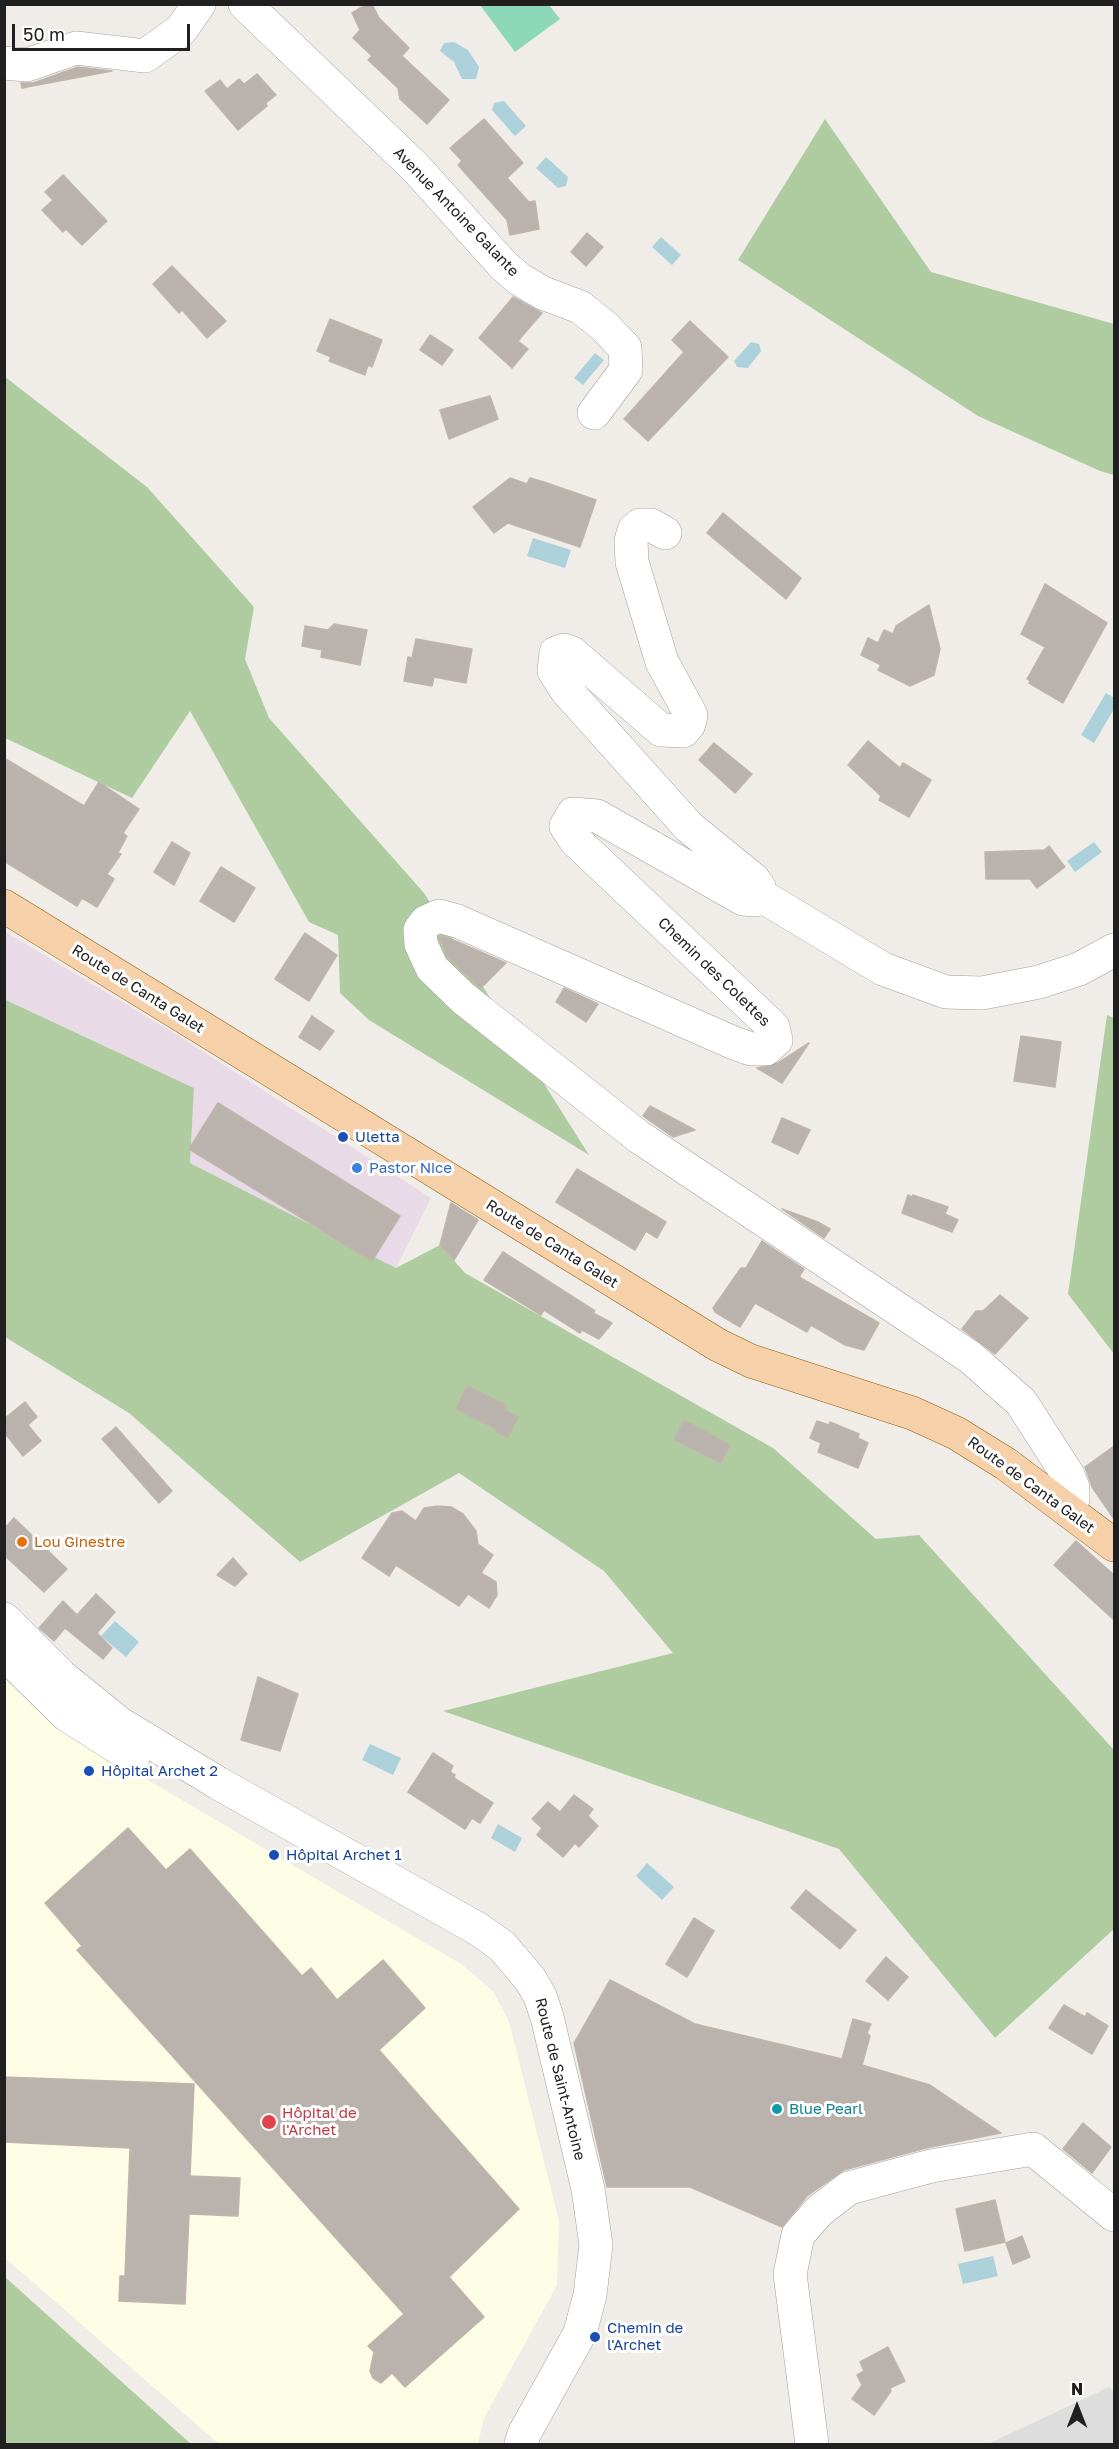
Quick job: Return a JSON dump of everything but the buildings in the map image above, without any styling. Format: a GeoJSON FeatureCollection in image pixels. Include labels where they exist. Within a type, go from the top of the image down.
{"type":"FeatureCollection","features":[{"type":"Feature","properties":{"kind":"main road","name":"Route de Canta Galet"},"geometry":{"type":"LineString","coordinates":[[4,906],[718,1345],[751,1361],[912,1413],[957,1432],[1006,1464],[1114,1545]]}},
{"type":"Feature","properties":{"kind":"street"},"geometry":{"type":"LineString","coordinates":[[4,63],[27,66],[76,48],[145,56],[181,30],[200,4]]}},
{"type":"Feature","properties":{"kind":"street","name":"Avenue Antoine Galante"},"geometry":{"type":"LineString","coordinates":[[245,4],[415,167],[504,266],[519,279],[543,293],[580,307],[604,326],[625,348],[626,370],[594,413]]}},
{"type":"Feature","properties":{"kind":"street"},"geometry":{"type":"LineString","coordinates":[[665,533],[651,525],[640,525],[634,530],[631,541],[632,562],[662,662],[691,715],[689,724],[683,731],[661,730],[572,653],[564,650],[556,653],[554,671],[567,690],[690,827],[753,879],[759,887],[760,895],[883,969],[946,993],[982,993],[1039,982],[1079,969],[1114,950]]}},
{"type":"Feature","properties":{"kind":"street","name":"Chemin des Colettes"},"geometry":{"type":"LineString","coordinates":[[760,895],[755,900],[743,899],[597,816],[573,814],[566,826],[576,841],[773,1027],[776,1040],[766,1049],[751,1049],[734,1043],[457,921],[439,916],[426,922],[420,930],[421,944],[432,968],[464,998],[639,1137],[970,1356],[1021,1402],[1068,1475],[1073,1488],[1073,1499],[1066,1509]]}},
{"type":"Feature","properties":{"kind":"street","name":"Route de Saint-Antoine"},"geometry":{"type":"LineString","coordinates":[[4,1619],[49,1682]]}},
{"type":"Feature","properties":{"kind":"street","name":"Route de Saint-Antoine"},"geometry":{"type":"LineString","coordinates":[[4,1648],[18,1667],[49,1682],[141,1738],[478,1929],[518,1961],[540,1996],[547,2017],[593,2217],[595,2268],[521,2445]]}},
{"type":"Feature","properties":{"kind":"street"},"geometry":{"type":"LineString","coordinates":[[812,2445],[790,2274],[798,2235],[819,2211],[849,2188],[930,2166],[1033,2150],[1114,2215]]}},
{"type":"Feature","properties":{"kind":"street","name":"Route de Saint-Antoine"},"geometry":{"type":"LineString","coordinates":[[499,2445],[503,2430],[570,2328]]}},
{"type":"Feature","properties":{"kind":"shaded area"},"geometry":{"type":"Polygon","coordinates":[[[4,931],[174,1033],[431,1198],[396,1268],[190,1163],[194,1088],[5,999],[4,931]]]}},
{"type":"Feature","properties":{"kind":"shaded area","name":"Hôpital de l'Archet"},"geometry":{"type":"Polygon","coordinates":[[[5,1678],[61,1729],[461,1964],[493,1991],[509,2022],[559,2221],[557,2285],[484,2418],[478,2444],[219,2444],[5,2258],[5,1678]]]}},
{"type":"Feature","properties":{"kind":"shaded area"},"geometry":{"type":"Polygon","coordinates":[[[1109,2387],[1114,2392],[1114,2444],[988,2444],[1109,2387]]]}},
{"type":"Feature","properties":{"kind":"green space"},"geometry":{"type":"Polygon","coordinates":[[[480,5],[549,5],[560,19],[515,52],[480,5]]]}},
{"type":"Feature","properties":{"kind":"green space"},"geometry":{"type":"Polygon","coordinates":[[[825,119],[931,272],[1114,324],[1114,475],[1100,471],[978,416],[738,260],[825,119]]]}},
{"type":"Feature","properties":{"kind":"green space"},"geometry":{"type":"Polygon","coordinates":[[[4,376],[147,487],[254,607],[245,659],[269,718],[424,893],[589,1155],[369,1020],[340,993],[338,935],[309,922],[190,711],[132,798],[5,738],[4,376]]]}},
{"type":"Feature","properties":{"kind":"green space"},"geometry":{"type":"Polygon","coordinates":[[[4,999],[194,1088],[190,1163],[396,1268],[440,1245],[465,1273],[773,1448],[876,1539],[919,1535],[1114,1750],[1114,1929],[995,2038],[839,1849],[443,1711],[673,1653],[604,1571],[459,1473],[300,1562],[129,1413],[5,1337],[4,999]]]}},
{"type":"Feature","properties":{"kind":"green space"},"geometry":{"type":"Polygon","coordinates":[[[1107,1015],[1114,1018],[1114,1354],[1068,1294],[1107,1015]]]}},
{"type":"Feature","properties":{"kind":"green space"},"geometry":{"type":"Polygon","coordinates":[[[5,2277],[191,2444],[5,2444],[5,2277]]]}},
{"type":"Feature","properties":{"kind":"water"},"geometry":{"type":"Polygon","coordinates":[[[454,42],[468,50],[479,67],[476,79],[462,79],[454,62],[440,51],[444,43],[454,42]]]}},
{"type":"Feature","properties":{"kind":"water"},"geometry":{"type":"Polygon","coordinates":[[[504,101],[526,126],[515,136],[492,110],[494,103],[504,101]]]}},
{"type":"Feature","properties":{"kind":"water"},"geometry":{"type":"Polygon","coordinates":[[[546,157],[568,177],[566,186],[558,188],[536,168],[546,157]]]}},
{"type":"Feature","properties":{"kind":"water"},"geometry":{"type":"Polygon","coordinates":[[[661,237],[681,255],[672,265],[652,247],[661,237]]]}},
{"type":"Feature","properties":{"kind":"water"},"geometry":{"type":"Polygon","coordinates":[[[751,342],[759,344],[761,351],[748,368],[737,367],[734,361],[751,342]]]}},
{"type":"Feature","properties":{"kind":"water"},"geometry":{"type":"Polygon","coordinates":[[[595,353],[604,360],[583,385],[574,378],[595,353]]]}},
{"type":"Feature","properties":{"kind":"water"},"geometry":{"type":"Polygon","coordinates":[[[533,538],[571,550],[565,568],[527,556],[533,538]]]}},
{"type":"Feature","properties":{"kind":"water"},"geometry":{"type":"Polygon","coordinates":[[[1106,693],[1114,698],[1114,709],[1094,743],[1081,735],[1106,693]]]}},
{"type":"Feature","properties":{"kind":"water"},"geometry":{"type":"Polygon","coordinates":[[[1094,842],[1102,852],[1075,872],[1067,861],[1094,842]]]}},
{"type":"Feature","properties":{"kind":"water"},"geometry":{"type":"Polygon","coordinates":[[[115,1621],[139,1642],[126,1657],[101,1636],[115,1621]]]}},
{"type":"Feature","properties":{"kind":"water"},"geometry":{"type":"Polygon","coordinates":[[[370,1744],[401,1758],[393,1775],[362,1760],[370,1744]]]}},
{"type":"Feature","properties":{"kind":"water"},"geometry":{"type":"Polygon","coordinates":[[[498,1824],[522,1838],[515,1852],[491,1838],[498,1824]]]}},
{"type":"Feature","properties":{"kind":"water"},"geometry":{"type":"Polygon","coordinates":[[[647,1863],[674,1887],[662,1900],[636,1876],[647,1863]]]}},
{"type":"Feature","properties":{"kind":"water"},"geometry":{"type":"Polygon","coordinates":[[[993,2256],[998,2276],[963,2284],[958,2264],[993,2256]]]}},
{"type":"Feature","properties":{"kind":"place","name":"Uletta"},"geometry":{"type":"Point","coordinates":[343,1137]}},
{"type":"Feature","properties":{"kind":"place","name":"Pastor Nice"},"geometry":{"type":"Point","coordinates":[357,1168]}},
{"type":"Feature","properties":{"kind":"place","name":"Lou Ginestre"},"geometry":{"type":"Point","coordinates":[22,1542]}},
{"type":"Feature","properties":{"kind":"place","name":"Hôpital Archet 2"},"geometry":{"type":"Point","coordinates":[89,1771]}},
{"type":"Feature","properties":{"kind":"place","name":"Hôpital Archet 1"},"geometry":{"type":"Point","coordinates":[274,1855]}},
{"type":"Feature","properties":{"kind":"place","name":"Blue Pearl"},"geometry":{"type":"Point","coordinates":[777,2109]}},
{"type":"Feature","properties":{"kind":"place","name":"Hôpital de l'Archet"},"geometry":{"type":"Point","coordinates":[269,2122]}},
{"type":"Feature","properties":{"kind":"place","name":"Chemin de l'Archet"},"geometry":{"type":"Point","coordinates":[595,2337]}}]}
